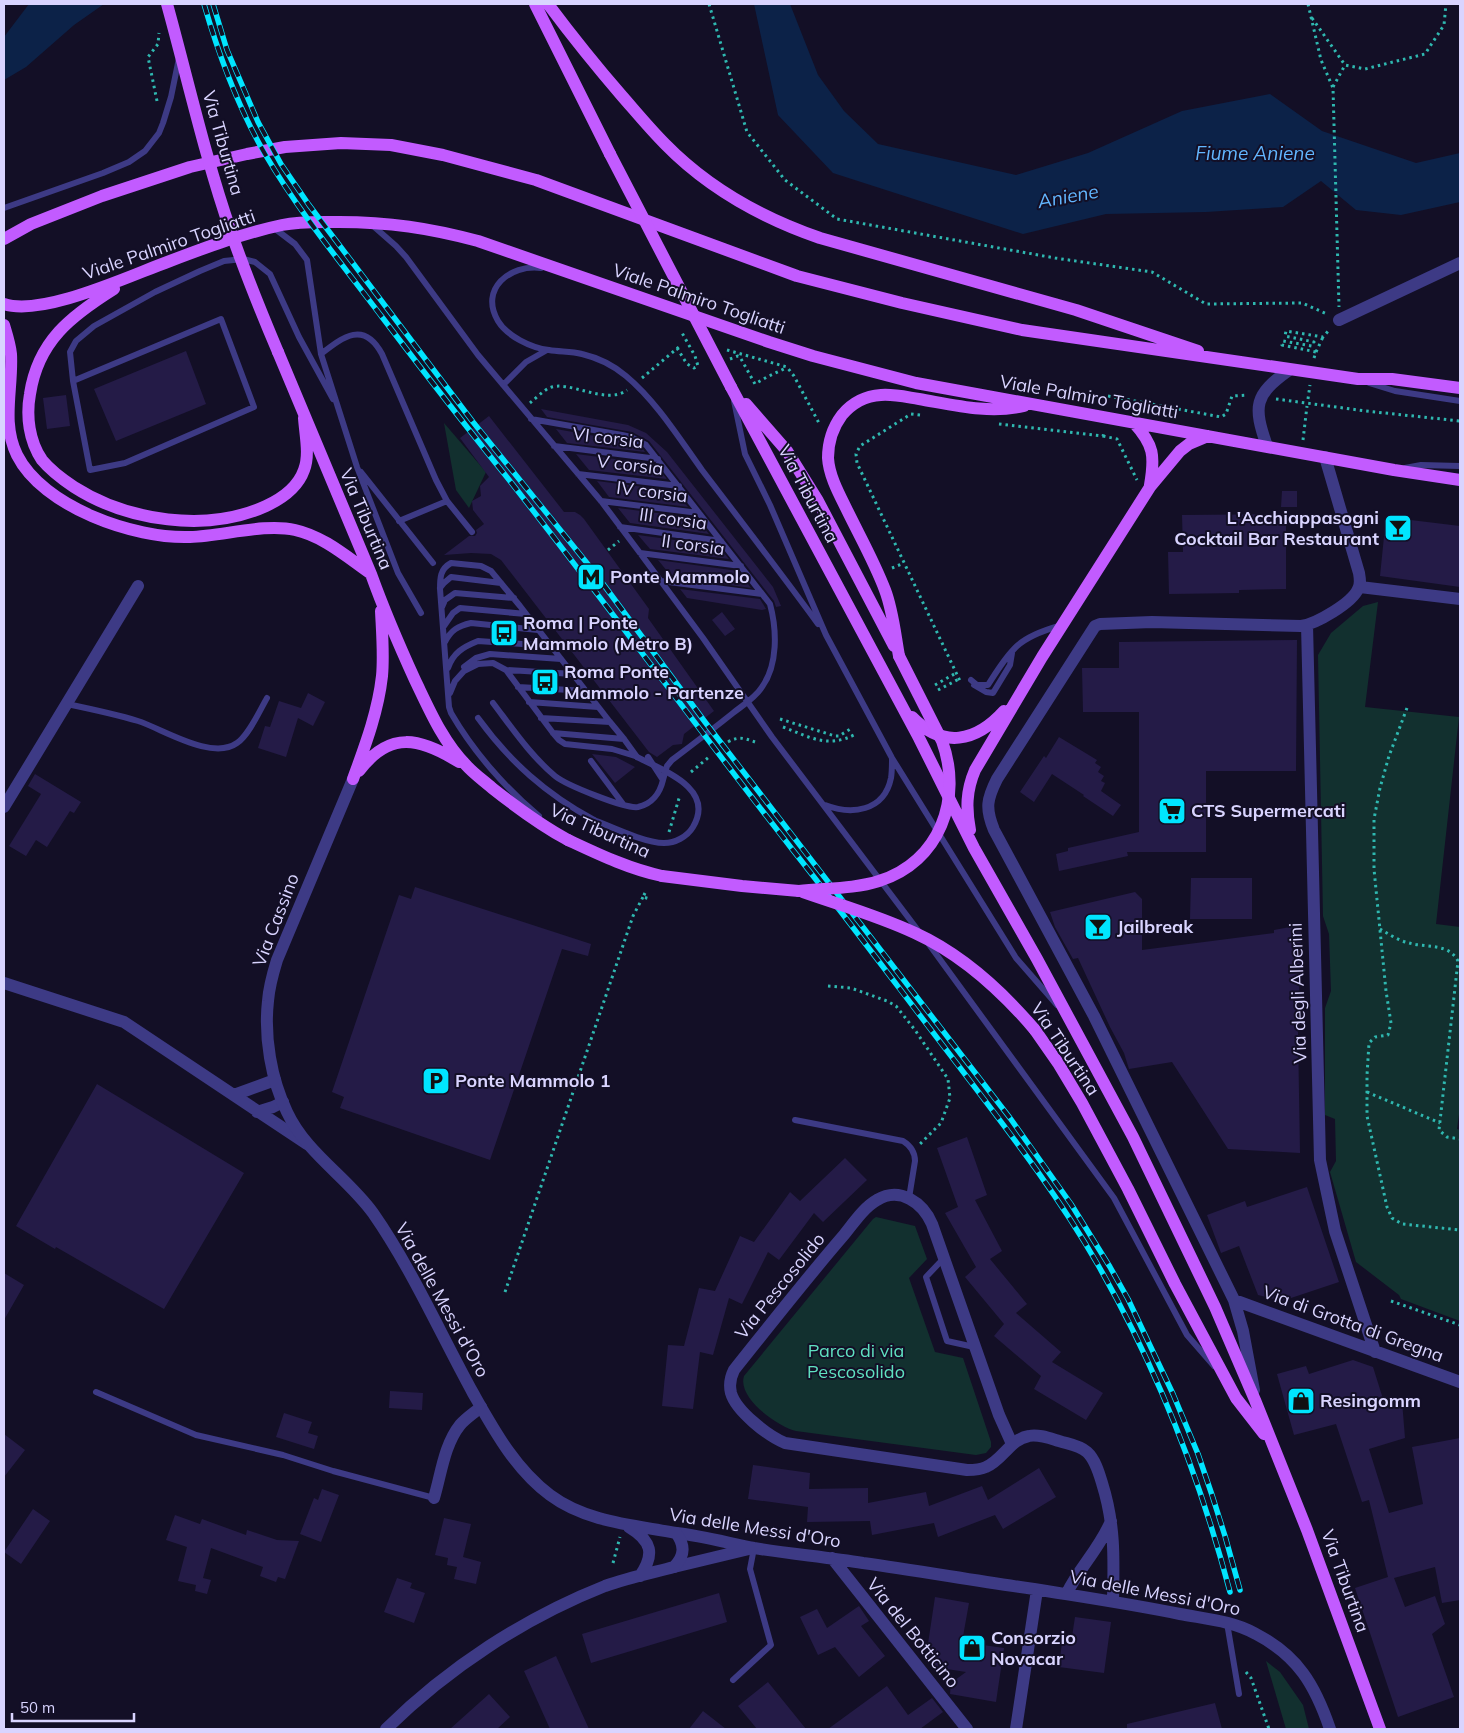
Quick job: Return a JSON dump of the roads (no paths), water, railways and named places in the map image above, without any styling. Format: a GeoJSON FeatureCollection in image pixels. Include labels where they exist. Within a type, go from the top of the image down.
{"type":"FeatureCollection","features":[{"type":"Feature","properties":{"kind":"main road","name":"Via Tiburtina"},"geometry":{"type":"LineString","coordinates":[[167,4],[230,231],[304,418],[371,574],[381,604],[431,713],[445,738],[466,766],[517,808],[539,823],[568,840],[608,858],[651,874],[798,891],[916,933],[950,952],[996,987],[1035,1030],[1058,1063],[1082,1103],[1128,1189],[1175,1284],[1236,1398],[1274,1447]]}},
{"type":"Feature","properties":{"kind":"main road","name":"Via Tiburtina"},"geometry":{"type":"LineString","coordinates":[[535,4],[718,364],[902,706],[974,848],[1134,1137],[1215,1308],[1256,1400],[1287,1476],[1380,1729]]}},
{"type":"Feature","properties":{"kind":"main road"},"geometry":{"type":"LineString","coordinates":[[548,4],[595,65],[666,144],[714,185],[759,213],[786,226],[820,238],[1076,310],[1166,339],[1219,359]]}},
{"type":"Feature","properties":{"kind":"main road"},"geometry":{"type":"LineString","coordinates":[[4,239],[31,224],[102,196],[190,167],[264,151],[305,145],[342,143],[391,145],[460,159],[554,186],[797,276],[902,303],[1022,330],[1289,370],[1358,379],[1392,379],[1460,388]]}},
{"type":"Feature","properties":{"kind":"main road","name":"Viale Palmiro Togliatti"},"geometry":{"type":"LineString","coordinates":[[4,304],[16,307],[39,306],[92,290],[230,239],[273,227],[303,222],[368,222],[410,225],[450,233],[484,243],[813,356],[916,383],[1394,470],[1460,480]]}},
{"type":"Feature","properties":{"kind":"main road"},"geometry":{"type":"LineString","coordinates":[[139,272],[72,318],[58,332],[39,360],[29,397],[29,426],[37,451],[50,469],[83,492],[129,512],[155,518],[180,520],[213,519],[237,515],[262,508],[276,501],[299,480],[304,471],[306,459],[304,418]]}},
{"type":"Feature","properties":{"kind":"main road"},"geometry":{"type":"LineString","coordinates":[[4,325],[11,357],[8,418],[13,446],[28,472],[55,496],[81,511],[108,523],[127,529],[166,535],[188,537],[275,528],[297,530],[324,542],[371,574]]}},
{"type":"Feature","properties":{"kind":"main road"},"geometry":{"type":"LineString","coordinates":[[731,387],[787,451],[818,501],[942,741],[950,765],[951,789],[942,824],[932,842],[910,865],[886,878],[863,884],[798,891]]}},
{"type":"Feature","properties":{"kind":"main road"},"geometry":{"type":"LineString","coordinates":[[899,656],[889,601],[864,543],[835,485],[828,459],[830,443],[840,418],[850,406],[863,398],[887,395],[981,409],[1007,409],[1032,404]]}},
{"type":"Feature","properties":{"kind":"main road"},"geometry":{"type":"LineString","coordinates":[[1134,423],[1145,437],[1152,451],[1153,467],[1150,487]]}},
{"type":"Feature","properties":{"kind":"main road"},"geometry":{"type":"LineString","coordinates":[[974,848],[966,808],[970,782],[975,770],[1022,690],[1150,487],[1180,451],[1189,444],[1208,436]]}},
{"type":"Feature","properties":{"kind":"main road"},"geometry":{"type":"LineString","coordinates":[[353,779],[372,722],[380,687],[382,664],[381,604]]}},
{"type":"Feature","properties":{"kind":"main road"},"geometry":{"type":"LineString","coordinates":[[902,706],[929,732],[943,737],[961,737],[988,727],[1022,690]]}},
{"type":"Feature","properties":{"kind":"main road"},"geometry":{"type":"LineString","coordinates":[[353,779],[367,762],[380,751],[397,743],[404,742],[426,746],[445,753],[466,766]]}},
{"type":"Feature","properties":{"kind":"street"},"geometry":{"type":"LineString","coordinates":[[1339,320],[1460,263]]}},
{"type":"Feature","properties":{"kind":"street"},"geometry":{"type":"LineString","coordinates":[[1267,446],[1260,428],[1258,413],[1261,397],[1270,384],[1289,370]]}},
{"type":"Feature","properties":{"kind":"street"},"geometry":{"type":"LineString","coordinates":[[1307,625],[1341,606],[1353,597],[1360,587],[1359,573],[1325,457]]}},
{"type":"Feature","properties":{"kind":"street"},"geometry":{"type":"LineString","coordinates":[[4,807],[138,586]]}},
{"type":"Feature","properties":{"kind":"street"},"geometry":{"type":"LineString","coordinates":[[1360,587],[1460,599]]}},
{"type":"Feature","properties":{"kind":"street","name":"Via Tiburtina"},"geometry":{"type":"LineString","coordinates":[[1256,1400],[1243,1331],[1234,1300],[1094,1016],[994,830],[989,818],[988,805],[990,792],[997,779],[1095,626],[1100,624],[1137,622],[1296,627],[1307,625]]}},
{"type":"Feature","properties":{"kind":"street","name":"Via degli Alberini"},"geometry":{"type":"LineString","coordinates":[[1307,625],[1320,1160],[1335,1231],[1375,1352]]}},
{"type":"Feature","properties":{"kind":"street","name":"Via Cassino"},"geometry":{"type":"LineString","coordinates":[[309,1146],[287,1113],[275,1080],[270,1056],[267,1014],[270,988],[277,960],[353,779]]}},
{"type":"Feature","properties":{"kind":"street"},"geometry":{"type":"LineString","coordinates":[[4,983],[124,1022],[309,1146]]}},
{"type":"Feature","properties":{"kind":"street"},"geometry":{"type":"LineString","coordinates":[[234,1095],[275,1080]]}},
{"type":"Feature","properties":{"kind":"street"},"geometry":{"type":"LineString","coordinates":[[257,1112],[283,1102]]}},
{"type":"Feature","properties":{"kind":"street","name":"Via delle Messi d'Oro"},"geometry":{"type":"LineString","coordinates":[[309,1146],[372,1211],[403,1261],[481,1407],[507,1451],[524,1471],[550,1495],[576,1510],[622,1529],[693,1535],[754,1548],[1113,1600],[1227,1623],[1257,1634],[1291,1658],[1313,1687],[1330,1729]]}},
{"type":"Feature","properties":{"kind":"street","name":"Via Pescosolido"},"geometry":{"type":"LineString","coordinates":[[909,1198],[892,1195],[877,1200],[869,1206],[833,1247],[734,1370],[730,1378],[730,1386],[735,1402],[763,1430],[785,1442],[967,1470],[984,1468],[991,1465],[1012,1444],[1022,1438],[1033,1435],[1085,1450],[1100,1476],[1109,1506],[1114,1550],[1113,1600]]}},
{"type":"Feature","properties":{"kind":"street"},"geometry":{"type":"LineString","coordinates":[[909,1198],[922,1206],[928,1214],[974,1347],[999,1415],[1012,1444]]}},
{"type":"Feature","properties":{"kind":"street","name":"Via di Grotta di Gregna"},"geometry":{"type":"LineString","coordinates":[[1234,1300],[1460,1382]]}},
{"type":"Feature","properties":{"kind":"street"},"geometry":{"type":"LineString","coordinates":[[434,1498],[448,1448],[453,1437],[459,1426],[481,1407]]}},
{"type":"Feature","properties":{"kind":"street"},"geometry":{"type":"LineString","coordinates":[[1066,1593],[1078,1572],[1100,1543],[1111,1521]]}},
{"type":"Feature","properties":{"kind":"street"},"geometry":{"type":"LineString","coordinates":[[622,1529],[644,1538],[648,1546],[648,1562],[640,1576]]}},
{"type":"Feature","properties":{"kind":"street"},"geometry":{"type":"LineString","coordinates":[[674,1567],[684,1550],[682,1542],[676,1533]]}},
{"type":"Feature","properties":{"kind":"street"},"geometry":{"type":"LineString","coordinates":[[386,1729],[440,1682],[511,1632],[540,1616],[606,1586],[754,1548]]}},
{"type":"Feature","properties":{"kind":"street","name":"Via del Botticino"},"geometry":{"type":"LineString","coordinates":[[832,1558],[967,1729]]}},
{"type":"Feature","properties":{"kind":"street"},"geometry":{"type":"LineString","coordinates":[[1016,1729],[1037,1590]]}},
{"type":"Feature","properties":{"kind":"lane"},"geometry":{"type":"LineString","coordinates":[[4,208],[102,172],[138,157],[145,151],[156,138],[163,123],[180,52]]}},
{"type":"Feature","properties":{"kind":"lane"},"geometry":{"type":"LineString","coordinates":[[368,222],[386,236],[406,257],[466,340],[601,501],[661,581],[772,737],[973,1004],[1110,1192],[1121,1209],[1187,1335],[1223,1374]]}},
{"type":"Feature","properties":{"kind":"lane"},"geometry":{"type":"LineString","coordinates":[[273,227],[295,244],[307,260],[321,354],[357,468],[398,574],[421,613]]}},
{"type":"Feature","properties":{"kind":"lane"},"geometry":{"type":"LineString","coordinates":[[73,381],[220,319],[254,407],[125,463],[90,470],[73,381],[70,352],[76,341],[94,326],[134,302],[224,261],[243,259],[255,262],[273,278],[299,337],[341,413]]}},
{"type":"Feature","properties":{"kind":"lane"},"geometry":{"type":"LineString","coordinates":[[556,269],[523,268],[510,273],[499,283],[495,290],[492,302],[497,320],[506,331],[516,338],[547,350],[580,353],[601,360],[619,371],[634,384],[662,416],[759,542],[826,635]]}},
{"type":"Feature","properties":{"kind":"lane"},"geometry":{"type":"LineString","coordinates":[[321,354],[348,335],[365,335],[376,343],[430,468],[448,501],[472,532]]}},
{"type":"Feature","properties":{"kind":"lane"},"geometry":{"type":"LineString","coordinates":[[504,385],[526,362],[547,350]]}},
{"type":"Feature","properties":{"kind":"lane"},"geometry":{"type":"LineString","coordinates":[[1358,379],[1395,391],[1460,400]]}},
{"type":"Feature","properties":{"kind":"lane"},"geometry":{"type":"LineString","coordinates":[[731,387],[745,454],[770,505],[826,635],[892,758],[1016,958],[1071,1022]]}},
{"type":"Feature","properties":{"kind":"lane"},"geometry":{"type":"LineString","coordinates":[[492,703],[522,742],[545,767],[561,780],[624,805],[638,807],[650,802],[659,792],[667,766],[672,760],[761,690],[772,664],[773,622],[770,604],[658,459],[640,441],[632,437],[531,419]]}},
{"type":"Feature","properties":{"kind":"lane","name":"VI corsia"},"geometry":{"type":"LineString","coordinates":[[554,446],[658,459]]}},
{"type":"Feature","properties":{"kind":"lane","name":"Viale Palmiro Togliatti"},"geometry":{"type":"LineString","coordinates":[[1394,470],[1421,465],[1460,466]]}},
{"type":"Feature","properties":{"kind":"lane"},"geometry":{"type":"LineString","coordinates":[[357,468],[433,563]]}},
{"type":"Feature","properties":{"kind":"lane","name":"V corsia"},"geometry":{"type":"LineString","coordinates":[[578,474],[679,486]]}},
{"type":"Feature","properties":{"kind":"lane"},"geometry":{"type":"LineString","coordinates":[[399,521],[448,501]]}},
{"type":"Feature","properties":{"kind":"lane","name":"IV corsia"},"geometry":{"type":"LineString","coordinates":[[601,501],[699,513]]}},
{"type":"Feature","properties":{"kind":"lane","name":"III corsia"},"geometry":{"type":"LineString","coordinates":[[620,527],[721,541]]}},
{"type":"Feature","properties":{"kind":"lane","name":"II corsia"},"geometry":{"type":"LineString","coordinates":[[640,553],[741,566]]}},
{"type":"Feature","properties":{"kind":"lane"},"geometry":{"type":"LineString","coordinates":[[568,840],[534,812],[500,778],[475,748],[451,713],[440,589],[440,575],[445,567],[451,563],[481,566],[491,571],[637,757]]}},
{"type":"Feature","properties":{"kind":"lane"},"geometry":{"type":"LineString","coordinates":[[440,589],[451,577],[501,583]]}},
{"type":"Feature","properties":{"kind":"lane"},"geometry":{"type":"LineString","coordinates":[[661,581],[762,594]]}},
{"type":"Feature","properties":{"kind":"lane"},"geometry":{"type":"LineString","coordinates":[[442,607],[449,597],[459,593],[514,598]]}},
{"type":"Feature","properties":{"kind":"lane"},"geometry":{"type":"LineString","coordinates":[[443,628],[448,618],[460,608],[526,614]]}},
{"type":"Feature","properties":{"kind":"lane"},"geometry":{"type":"LineString","coordinates":[[445,644],[455,629],[461,625],[471,623],[538,630]]}},
{"type":"Feature","properties":{"kind":"lane"},"geometry":{"type":"LineString","coordinates":[[971,680],[977,685],[988,684],[1017,646],[1040,632],[1063,625]]}},
{"type":"Feature","properties":{"kind":"lane"},"geometry":{"type":"LineString","coordinates":[[447,672],[452,657],[456,653],[469,645],[484,640],[551,646]]}},
{"type":"Feature","properties":{"kind":"lane"},"geometry":{"type":"LineString","coordinates":[[449,707],[449,695],[455,681],[469,662],[483,656],[494,654],[561,659]]}},
{"type":"Feature","properties":{"kind":"lane"},"geometry":{"type":"LineString","coordinates":[[455,681],[464,671],[480,663],[493,663],[506,670],[573,674]]}},
{"type":"Feature","properties":{"kind":"lane"},"geometry":{"type":"LineString","coordinates":[[478,718],[497,743],[525,772],[556,797],[594,820],[625,832],[663,843],[681,839],[691,830],[698,810],[691,789],[681,779],[637,757],[612,749],[565,744],[559,740],[541,718],[506,670]]}},
{"type":"Feature","properties":{"kind":"lane"},"geometry":{"type":"LineString","coordinates":[[518,687],[587,692]]}},
{"type":"Feature","properties":{"kind":"lane"},"geometry":{"type":"LineString","coordinates":[[67,704],[140,721],[184,740],[215,748],[225,747],[238,742],[267,698]]}},
{"type":"Feature","properties":{"kind":"lane"},"geometry":{"type":"LineString","coordinates":[[529,702],[598,707]]}},
{"type":"Feature","properties":{"kind":"lane"},"geometry":{"type":"LineString","coordinates":[[541,718],[610,722]]}},
{"type":"Feature","properties":{"kind":"lane"},"geometry":{"type":"LineString","coordinates":[[553,733],[624,739]]}},
{"type":"Feature","properties":{"kind":"lane"},"geometry":{"type":"LineString","coordinates":[[648,756],[663,780]]}},
{"type":"Feature","properties":{"kind":"lane"},"geometry":{"type":"LineString","coordinates":[[824,804],[835,809],[857,811],[872,804],[882,796],[888,787],[891,778],[892,758]]}},
{"type":"Feature","properties":{"kind":"lane"},"geometry":{"type":"LineString","coordinates":[[591,761],[624,805]]}},
{"type":"Feature","properties":{"kind":"lane"},"geometry":{"type":"LineString","coordinates":[[795,1120],[903,1141],[909,1145],[915,1156],[909,1198]]}},
{"type":"Feature","properties":{"kind":"lane"},"geometry":{"type":"LineString","coordinates":[[944,1258],[926,1277],[947,1341],[974,1347]]}},
{"type":"Feature","properties":{"kind":"lane"},"geometry":{"type":"LineString","coordinates":[[96,1392],[196,1434],[283,1454],[333,1471],[434,1498]]}},
{"type":"Feature","properties":{"kind":"lane"},"geometry":{"type":"LineString","coordinates":[[734,1680],[771,1645],[750,1570],[754,1548]]}},
{"type":"Feature","properties":{"kind":"lane"},"geometry":{"type":"LineString","coordinates":[[1227,1623],[1239,1694]]}},
{"type":"Feature","properties":{"kind":"water"},"geometry":{"type":"Polygon","coordinates":[[[29,4],[104,4],[74,25],[26,67],[4,80],[4,37],[29,4]]]}},
{"type":"Feature","properties":{"kind":"water","name":"Fiume Aniene"},"geometry":{"type":"Polygon","coordinates":[[[754,4],[790,4],[818,75],[844,111],[878,144],[1016,175],[1088,153],[1182,111],[1270,94],[1322,131],[1416,163],[1460,153],[1460,202],[1401,215],[1356,210],[1321,181],[1283,207],[1206,212],[1106,214],[1023,234],[833,173],[778,115],[754,4]]]}},
{"type":"Feature","properties":{"kind":"railway"},"geometry":{"type":"LineString","coordinates":[[204,4],[216,43],[246,118],[265,154],[306,217],[997,1116],[1083,1239],[1139,1344],[1175,1424],[1205,1507],[1230,1592]]}},
{"type":"Feature","properties":{"kind":"railway"},"geometry":{"type":"LineString","coordinates":[[213,4],[227,50],[258,122],[281,164],[309,205],[473,422],[595,573],[705,722],[1010,1118],[1071,1204],[1128,1299],[1173,1394],[1198,1454],[1225,1536],[1240,1590]]}},
{"type":"Feature","properties":{"kind":"place","name":"L'Acchiappasogni Cocktail Bar Restaurant"},"geometry":{"type":"Point","coordinates":[1398,528]}},
{"type":"Feature","properties":{"kind":"place","name":"Ponte Mammolo"},"geometry":{"type":"Point","coordinates":[591,577]}},
{"type":"Feature","properties":{"kind":"place","name":"Roma | Ponte Mammolo (Metro B)"},"geometry":{"type":"Point","coordinates":[504,633]}},
{"type":"Feature","properties":{"kind":"place","name":"Roma Ponte Mammolo - Partenze"},"geometry":{"type":"Point","coordinates":[545,682]}},
{"type":"Feature","properties":{"kind":"place","name":"CTS Supermercati"},"geometry":{"type":"Point","coordinates":[1172,811]}},
{"type":"Feature","properties":{"kind":"place","name":"Jailbreak"},"geometry":{"type":"Point","coordinates":[1098,927]}},
{"type":"Feature","properties":{"kind":"place","name":"Ponte Mammolo 1"},"geometry":{"type":"Point","coordinates":[436,1081]}},
{"type":"Feature","properties":{"kind":"place","name":"Resingomm"},"geometry":{"type":"Point","coordinates":[1301,1401]}},
{"type":"Feature","properties":{"kind":"place","name":"Consorzio Novacar"},"geometry":{"type":"Point","coordinates":[972,1648]}},
{"type":"Feature","properties":{"kind":"water label","name":"Aniene"},"geometry":{"type":"Point","coordinates":[1068,196]}},
{"type":"Feature","properties":{"kind":"park label","name":"Parco di via Pescosolido"},"geometry":{"type":"Point","coordinates":[856,1361]}}]}
